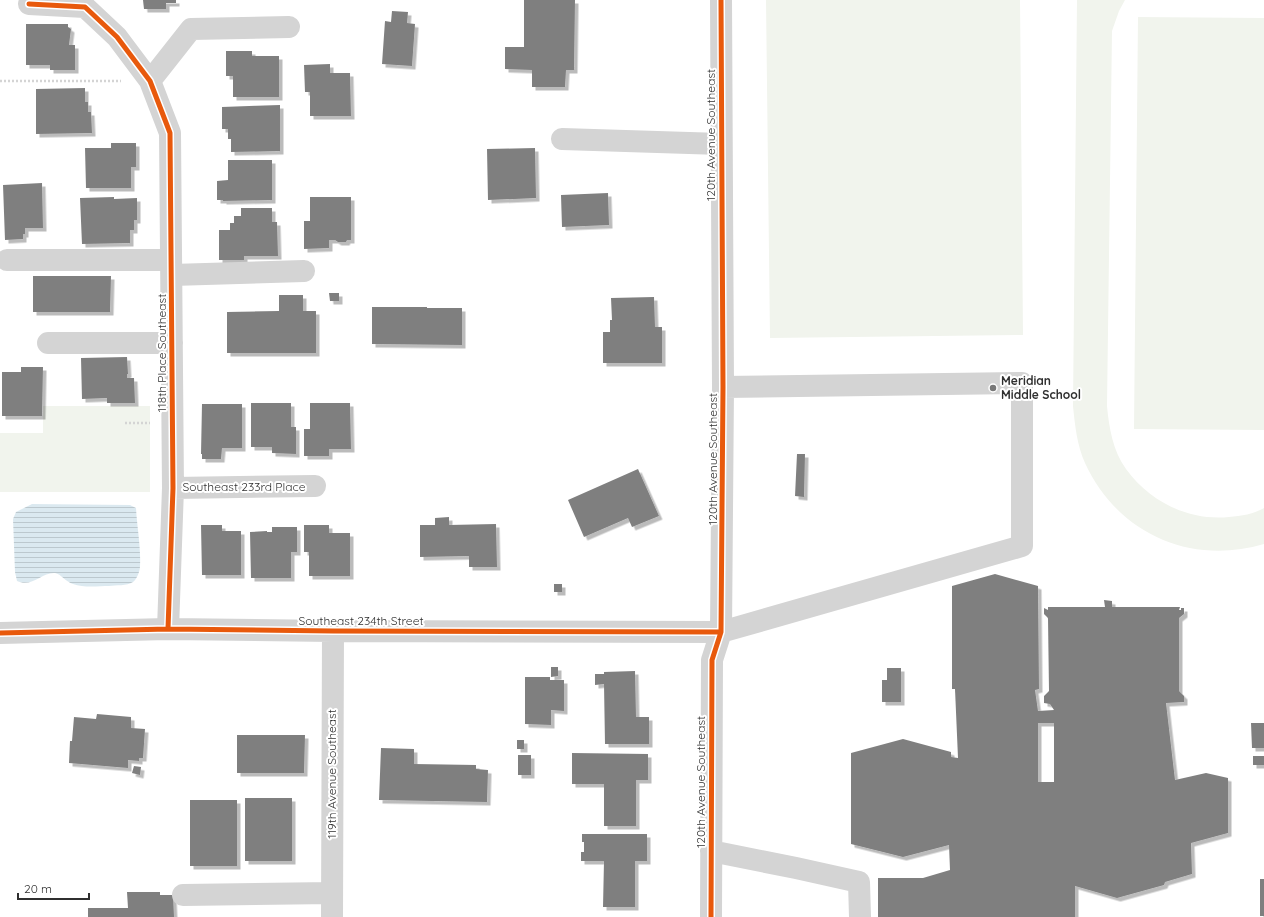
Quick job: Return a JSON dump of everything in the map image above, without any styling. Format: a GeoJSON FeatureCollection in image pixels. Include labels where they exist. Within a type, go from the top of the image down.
{"type":"FeatureCollection","features":[{"type":"Feature","properties":{"kind":"street","name":"120th Avenue Southeast"},"geometry":{"type":"LineString","coordinates":[[711,917],[712,660],[722,632],[723,387],[721,0]]}},
{"type":"Feature","properties":{"kind":"street","name":"118th Place Southeast"},"geometry":{"type":"LineString","coordinates":[[29,4],[85,7],[117,37],[150,81],[170,133],[173,488],[168,629]]}},
{"type":"Feature","properties":{"kind":"street"},"geometry":{"type":"LineString","coordinates":[[150,81],[191,29],[289,27]]}},
{"type":"Feature","properties":{"kind":"street"},"geometry":{"type":"LineString","coordinates":[[562,139],[721,144]]}},
{"type":"Feature","properties":{"kind":"street"},"geometry":{"type":"LineString","coordinates":[[6,260],[172,268],[304,271]]}},
{"type":"Feature","properties":{"kind":"street"},"geometry":{"type":"LineString","coordinates":[[48,343],[172,343]]}},
{"type":"Feature","properties":{"kind":"street","name":"Southeast 234th Street"},"geometry":{"type":"LineString","coordinates":[[0,633],[168,629],[722,632],[1022,546],[1022,383],[723,387]]}},
{"type":"Feature","properties":{"kind":"street","name":"Southeast 233rd Place"},"geometry":{"type":"LineString","coordinates":[[173,488],[315,486]]}},
{"type":"Feature","properties":{"kind":"street","name":"119th Avenue Southeast"},"geometry":{"type":"LineString","coordinates":[[332,917],[333,631]]}},
{"type":"Feature","properties":{"kind":"street"},"geometry":{"type":"LineString","coordinates":[[711,851],[859,882],[860,917]]}},
{"type":"Feature","properties":{"kind":"street"},"geometry":{"type":"LineString","coordinates":[[182,895],[332,893]]}},
{"type":"Feature","properties":{"kind":"path"},"geometry":{"type":"LineString","coordinates":[[0,81],[150,81]]}},
{"type":"Feature","properties":{"kind":"shaded area"},"geometry":{"type":"Polygon","coordinates":[[[766,0],[1020,0],[1023,335],[770,338],[766,0]]]}},
{"type":"Feature","properties":{"kind":"shaded area"},"geometry":{"type":"Polygon","coordinates":[[[1077,0],[1125,0],[1119,11],[1112,31],[1107,406],[1110,431],[1115,447],[1126,469],[1136,481],[1159,500],[1172,507],[1199,516],[1214,517],[1243,515],[1256,512],[1264,508],[1264,544],[1236,550],[1209,550],[1183,546],[1159,538],[1136,525],[1116,508],[1099,487],[1082,456],[1077,435],[1073,406],[1077,0]]]}},
{"type":"Feature","properties":{"kind":"shaded area"},"geometry":{"type":"Polygon","coordinates":[[[1138,17],[1264,18],[1264,430],[1134,429],[1138,17]]]}},
{"type":"Feature","properties":{"kind":"shaded area"},"geometry":{"type":"Polygon","coordinates":[[[43,406],[150,406],[150,492],[0,492],[0,433],[43,433],[43,406]]]}},
{"type":"Feature","properties":{"kind":"shaded area"},"geometry":{"type":"Polygon","coordinates":[[[32,504],[130,505],[136,508],[140,559],[136,579],[125,585],[86,586],[70,583],[55,573],[50,573],[27,583],[17,581],[15,572],[13,519],[16,512],[32,504]]]}},
{"type":"Feature","properties":{"kind":"building"},"geometry":{"type":"Polygon","coordinates":[[[143,0],[176,0],[176,3],[166,3],[166,9],[144,9],[143,0]]]}},
{"type":"Feature","properties":{"kind":"building"},"geometry":{"type":"Polygon","coordinates":[[[524,0],[575,0],[574,70],[566,70],[565,87],[532,87],[532,70],[505,69],[505,47],[524,47],[524,0]]]}},
{"type":"Feature","properties":{"kind":"building"},"geometry":{"type":"Polygon","coordinates":[[[392,11],[408,12],[407,23],[415,24],[412,66],[382,64],[385,21],[391,22],[392,11]]]}},
{"type":"Feature","properties":{"kind":"building"},"geometry":{"type":"Polygon","coordinates":[[[26,24],[68,24],[68,27],[71,29],[69,45],[75,45],[75,70],[50,70],[50,65],[26,65],[26,24]]]}},
{"type":"Feature","properties":{"kind":"building"},"geometry":{"type":"Polygon","coordinates":[[[226,51],[252,51],[252,56],[279,56],[279,97],[233,97],[233,76],[226,76],[226,51]]]}},
{"type":"Feature","properties":{"kind":"building"},"geometry":{"type":"Polygon","coordinates":[[[330,64],[330,73],[350,73],[351,116],[310,116],[310,92],[305,92],[304,65],[330,64]]]}},
{"type":"Feature","properties":{"kind":"building"},"geometry":{"type":"Polygon","coordinates":[[[85,88],[85,102],[88,102],[88,112],[91,112],[92,133],[36,134],[36,89],[85,88]]]}},
{"type":"Feature","properties":{"kind":"building"},"geometry":{"type":"Polygon","coordinates":[[[280,105],[280,151],[231,152],[231,139],[228,139],[228,129],[222,129],[222,107],[280,105]]]}},
{"type":"Feature","properties":{"kind":"building"},"geometry":{"type":"Polygon","coordinates":[[[111,143],[136,143],[136,167],[131,167],[131,188],[86,188],[85,148],[111,148],[111,143]]]}},
{"type":"Feature","properties":{"kind":"building"},"geometry":{"type":"Polygon","coordinates":[[[535,148],[536,198],[488,200],[487,149],[535,148]]]}},
{"type":"Feature","properties":{"kind":"building"},"geometry":{"type":"Polygon","coordinates":[[[228,160],[272,160],[272,200],[217,200],[217,181],[228,180],[228,160]]]}},
{"type":"Feature","properties":{"kind":"building"},"geometry":{"type":"Polygon","coordinates":[[[42,183],[43,228],[25,228],[23,239],[5,240],[3,185],[42,183]]]}},
{"type":"Feature","properties":{"kind":"building"},"geometry":{"type":"Polygon","coordinates":[[[608,193],[609,225],[562,227],[561,195],[608,193]]]}},
{"type":"Feature","properties":{"kind":"building"},"geometry":{"type":"Polygon","coordinates":[[[114,197],[114,199],[137,198],[137,220],[134,220],[134,230],[130,230],[130,243],[82,244],[80,198],[114,197]]]}},
{"type":"Feature","properties":{"kind":"building"},"geometry":{"type":"Polygon","coordinates":[[[310,197],[351,197],[351,240],[347,240],[346,242],[338,242],[335,240],[329,240],[329,248],[304,249],[304,221],[310,221],[310,197]]]}},
{"type":"Feature","properties":{"kind":"building"},"geometry":{"type":"Polygon","coordinates":[[[241,208],[272,208],[272,222],[277,222],[278,256],[244,256],[244,260],[219,260],[219,230],[230,230],[230,223],[234,223],[234,216],[241,216],[241,208]]]}},
{"type":"Feature","properties":{"kind":"building"},"geometry":{"type":"Polygon","coordinates":[[[33,276],[111,276],[110,312],[33,312],[33,276]]]}},
{"type":"Feature","properties":{"kind":"building"},"geometry":{"type":"Polygon","coordinates":[[[329,293],[339,293],[339,301],[330,301],[329,293]]]}},
{"type":"Feature","properties":{"kind":"building"},"geometry":{"type":"Polygon","coordinates":[[[279,295],[303,295],[303,311],[316,311],[316,353],[227,353],[227,312],[279,311],[279,295]]]}},
{"type":"Feature","properties":{"kind":"building"},"geometry":{"type":"Polygon","coordinates":[[[654,297],[655,327],[662,327],[662,363],[603,363],[603,332],[610,332],[610,320],[612,320],[611,298],[654,297]]]}},
{"type":"Feature","properties":{"kind":"building"},"geometry":{"type":"Polygon","coordinates":[[[372,307],[462,308],[462,345],[372,344],[372,307]]]}},
{"type":"Feature","properties":{"kind":"building"},"geometry":{"type":"Polygon","coordinates":[[[127,357],[127,378],[134,378],[135,403],[107,403],[107,398],[82,399],[81,358],[127,357]]]}},
{"type":"Feature","properties":{"kind":"building"},"geometry":{"type":"Polygon","coordinates":[[[21,367],[43,367],[42,416],[2,416],[2,372],[21,372],[21,367]]]}},
{"type":"Feature","properties":{"kind":"building"},"geometry":{"type":"Polygon","coordinates":[[[251,403],[291,403],[291,427],[296,427],[296,454],[272,453],[272,447],[251,447],[251,403]]]}},
{"type":"Feature","properties":{"kind":"building"},"geometry":{"type":"Polygon","coordinates":[[[310,403],[350,403],[351,449],[329,449],[329,456],[304,456],[304,429],[310,429],[310,403]]]}},
{"type":"Feature","properties":{"kind":"building"},"geometry":{"type":"Polygon","coordinates":[[[202,404],[242,404],[242,448],[222,448],[221,459],[202,459],[202,404]]]}},
{"type":"Feature","properties":{"kind":"building"},"geometry":{"type":"Polygon","coordinates":[[[797,454],[805,454],[804,497],[795,496],[797,454]]]}},
{"type":"Feature","properties":{"kind":"building"},"geometry":{"type":"Polygon","coordinates":[[[638,469],[659,516],[632,527],[628,518],[584,537],[568,500],[638,469]]]}},
{"type":"Feature","properties":{"kind":"building"},"geometry":{"type":"Polygon","coordinates":[[[449,517],[449,525],[496,524],[497,567],[469,567],[469,556],[420,557],[420,525],[435,525],[435,518],[449,517]]]}},
{"type":"Feature","properties":{"kind":"building"},"geometry":{"type":"Polygon","coordinates":[[[201,525],[222,525],[222,531],[241,531],[241,575],[202,575],[201,525]]]}},
{"type":"Feature","properties":{"kind":"building"},"geometry":{"type":"Polygon","coordinates":[[[304,525],[329,525],[329,533],[350,533],[350,576],[309,576],[309,552],[304,552],[304,525]]]}},
{"type":"Feature","properties":{"kind":"building"},"geometry":{"type":"Polygon","coordinates":[[[272,527],[297,527],[297,552],[291,552],[291,578],[251,578],[250,532],[272,532],[272,527]]]}},
{"type":"Feature","properties":{"kind":"building"},"geometry":{"type":"Polygon","coordinates":[[[995,574],[1038,586],[1039,689],[1035,690],[1038,711],[1054,710],[1050,704],[1044,703],[1044,696],[1049,691],[1048,618],[1044,614],[1044,608],[1048,610],[1048,607],[1105,607],[1104,600],[1112,601],[1112,607],[1180,607],[1179,610],[1184,608],[1184,614],[1179,618],[1179,691],[1184,696],[1184,702],[1166,703],[1175,780],[1206,773],[1228,778],[1228,833],[1191,843],[1192,874],[1165,882],[1164,885],[1117,898],[1075,886],[1075,917],[878,917],[878,878],[923,878],[950,870],[949,845],[903,857],[851,844],[851,753],[903,739],[951,752],[951,757],[958,758],[955,689],[952,689],[952,586],[995,574]],[[1038,723],[1038,782],[1054,782],[1054,723],[1038,723]]]}},
{"type":"Feature","properties":{"kind":"building"},"geometry":{"type":"Polygon","coordinates":[[[554,584],[562,584],[562,592],[554,592],[554,584]]]}},
{"type":"Feature","properties":{"kind":"building"},"geometry":{"type":"Polygon","coordinates":[[[551,667],[558,667],[558,676],[551,677],[551,667]]]}},
{"type":"Feature","properties":{"kind":"building"},"geometry":{"type":"Polygon","coordinates":[[[887,668],[901,668],[901,702],[882,702],[882,680],[887,680],[887,668]]]}},
{"type":"Feature","properties":{"kind":"building"},"geometry":{"type":"Polygon","coordinates":[[[635,671],[636,717],[649,717],[649,744],[605,744],[604,684],[595,685],[595,674],[604,674],[604,672],[635,671]]]}},
{"type":"Feature","properties":{"kind":"building"},"geometry":{"type":"Polygon","coordinates":[[[525,677],[550,677],[550,680],[564,680],[564,711],[551,710],[551,725],[525,724],[525,677]]]}},
{"type":"Feature","properties":{"kind":"building"},"geometry":{"type":"Polygon","coordinates":[[[97,714],[131,717],[131,728],[145,729],[143,758],[139,758],[139,761],[128,760],[128,768],[69,763],[70,741],[72,741],[74,717],[96,719],[97,714]]]}},
{"type":"Feature","properties":{"kind":"building"},"geometry":{"type":"Polygon","coordinates":[[[1251,723],[1264,723],[1264,748],[1252,748],[1251,723]]]}},
{"type":"Feature","properties":{"kind":"building"},"geometry":{"type":"Polygon","coordinates":[[[237,735],[305,735],[304,773],[237,773],[237,735]]]}},
{"type":"Feature","properties":{"kind":"building"},"geometry":{"type":"Polygon","coordinates":[[[517,740],[524,740],[524,749],[517,749],[517,740]]]}},
{"type":"Feature","properties":{"kind":"building"},"geometry":{"type":"Polygon","coordinates":[[[381,748],[414,749],[414,764],[476,765],[476,769],[488,770],[487,802],[379,800],[381,748]]]}},
{"type":"Feature","properties":{"kind":"building"},"geometry":{"type":"Polygon","coordinates":[[[572,753],[648,754],[648,780],[636,780],[636,826],[604,826],[604,784],[572,784],[572,753]]]}},
{"type":"Feature","properties":{"kind":"building"},"geometry":{"type":"Polygon","coordinates":[[[518,755],[531,755],[531,775],[518,775],[518,755]]]}},
{"type":"Feature","properties":{"kind":"building"},"geometry":{"type":"Polygon","coordinates":[[[1253,756],[1264,756],[1264,765],[1253,765],[1253,756]]]}},
{"type":"Feature","properties":{"kind":"building"},"geometry":{"type":"Polygon","coordinates":[[[134,766],[141,767],[140,775],[132,773],[134,766]]]}},
{"type":"Feature","properties":{"kind":"building"},"geometry":{"type":"Polygon","coordinates":[[[245,798],[292,798],[292,861],[245,861],[245,798]]]}},
{"type":"Feature","properties":{"kind":"building"},"geometry":{"type":"Polygon","coordinates":[[[190,800],[237,800],[237,866],[190,866],[190,800]]]}},
{"type":"Feature","properties":{"kind":"building"},"geometry":{"type":"Polygon","coordinates":[[[582,834],[647,834],[647,861],[635,861],[635,907],[603,907],[604,861],[581,861],[581,852],[584,852],[582,834]]]}},
{"type":"Feature","properties":{"kind":"building"},"geometry":{"type":"Polygon","coordinates":[[[1260,879],[1264,879],[1264,916],[1260,916],[1260,879]]]}},
{"type":"Feature","properties":{"kind":"building"},"geometry":{"type":"Polygon","coordinates":[[[127,892],[160,892],[160,895],[173,895],[174,917],[88,917],[88,908],[128,908],[127,892]]]}},
{"type":"Feature","properties":{"kind":"cycle path"},"geometry":{"type":"LineString","coordinates":[[711,917],[712,660],[721,632],[723,387],[721,0]]}},
{"type":"Feature","properties":{"kind":"cycle path"},"geometry":{"type":"LineString","coordinates":[[29,4],[85,7],[117,37],[150,81],[170,133],[173,488],[168,629]]}},
{"type":"Feature","properties":{"kind":"cycle path"},"geometry":{"type":"LineString","coordinates":[[0,633],[168,629],[721,632]]}},
{"type":"Feature","properties":{"kind":"place","name":"Meridian Middle School"},"geometry":{"type":"Point","coordinates":[993,388]}}]}
